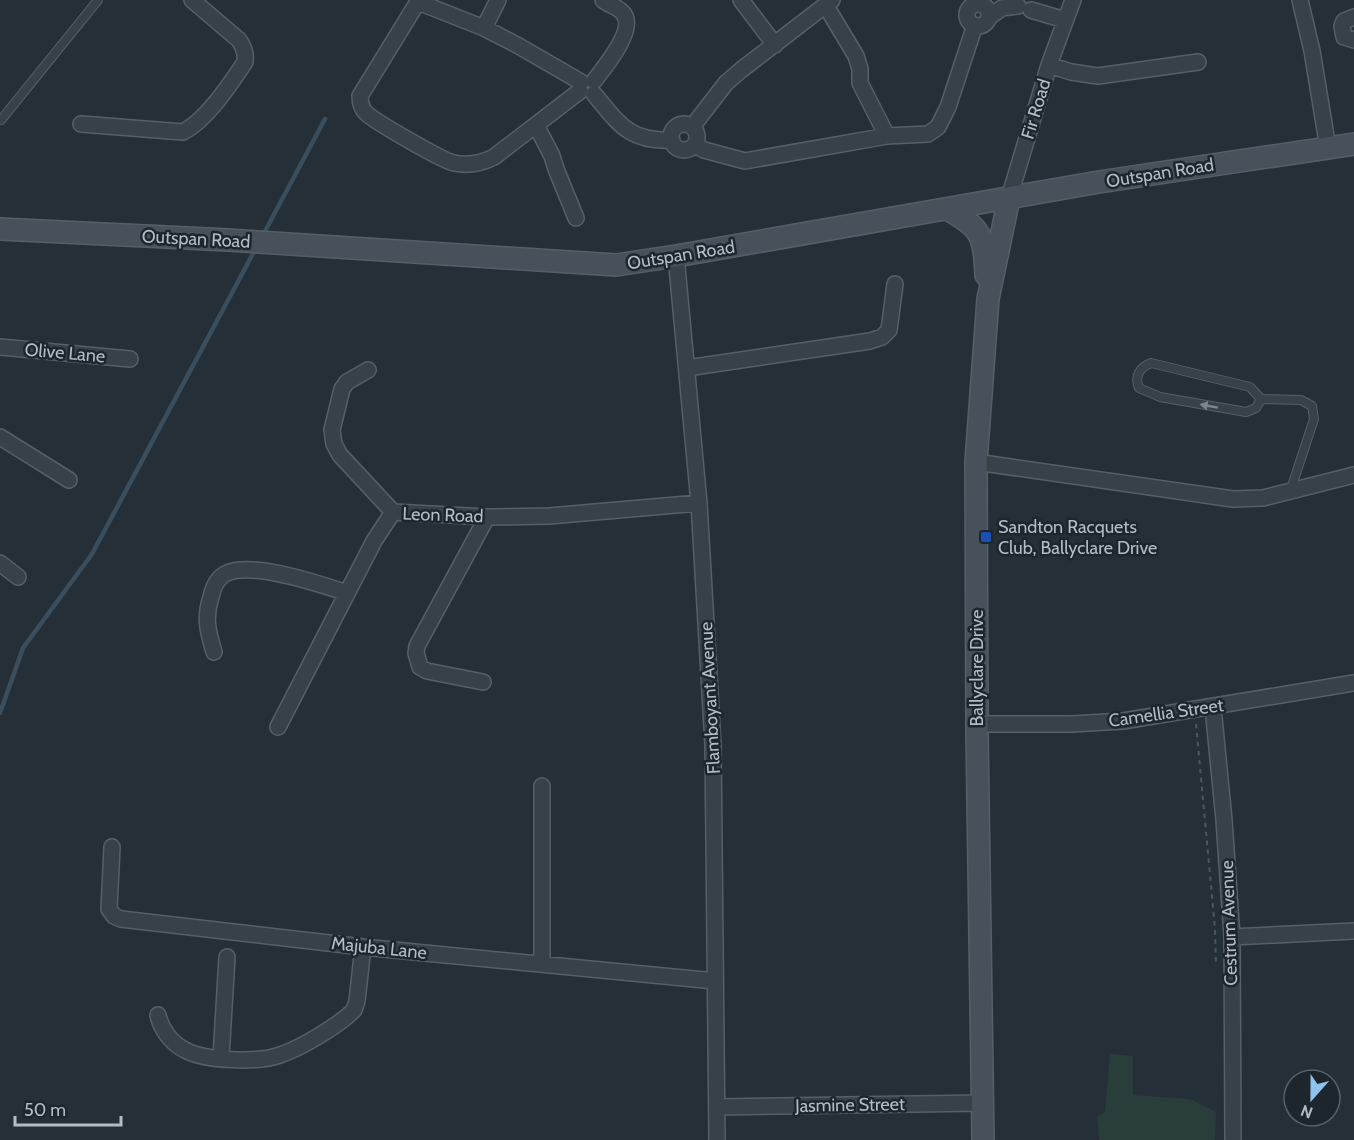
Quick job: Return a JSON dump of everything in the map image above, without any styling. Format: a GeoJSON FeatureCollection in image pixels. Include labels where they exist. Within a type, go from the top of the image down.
{"type":"FeatureCollection","features":[{"type":"Feature","properties":{"kind":"street"},"geometry":{"type":"LineString","coordinates":[[81,124],[183,132],[196,124],[228,87],[246,58],[245,49],[239,40],[192,0]]}},
{"type":"Feature","properties":{"kind":"street"},"geometry":{"type":"LineString","coordinates":[[484,28],[498,0]]}},
{"type":"Feature","properties":{"kind":"street"},"geometry":{"type":"LineString","coordinates":[[603,0],[626,16],[622,40],[587,87],[494,157],[482,163],[465,164],[444,160],[367,115],[362,108],[360,96],[419,1],[484,28],[587,87],[623,128],[642,138],[672,140]]}},
{"type":"Feature","properties":{"kind":"street"},"geometry":{"type":"LineString","coordinates":[[741,0],[775,45]]}},
{"type":"Feature","properties":{"kind":"street","name":"Fir Road"},"geometry":{"type":"LineString","coordinates":[[1009,198],[1070,0]]}},
{"type":"Feature","properties":{"kind":"street"},"geometry":{"type":"LineString","coordinates":[[1300,0],[1312,51],[1328,148]]}},
{"type":"Feature","properties":{"kind":"street"},"geometry":{"type":"LineString","coordinates":[[692,127],[726,83],[829,3],[856,56],[860,69],[860,83],[887,136]]}},
{"type":"Feature","properties":{"kind":"street"},"geometry":{"type":"LineString","coordinates":[[695,145],[704,150],[745,161],[887,136],[928,134],[938,127],[948,107],[975,25],[969,21],[969,8],[983,5],[1028,9],[1065,20]]}},
{"type":"Feature","properties":{"kind":"street"},"geometry":{"type":"LineString","coordinates":[[1354,17],[1344,21],[1342,26],[1344,38],[1354,40]]}},
{"type":"Feature","properties":{"kind":"street"},"geometry":{"type":"LineString","coordinates":[[1049,65],[1071,72],[1098,75],[1198,62]]}},
{"type":"Feature","properties":{"kind":"street"},"geometry":{"type":"LineString","coordinates":[[536,125],[552,156],[576,218]]}},
{"type":"Feature","properties":{"kind":"street"},"geometry":{"type":"LineString","coordinates":[[682,125],[692,127],[697,135],[695,145],[687,150],[682,150],[672,140],[674,130],[682,125]]}},
{"type":"Feature","properties":{"kind":"street","name":"Outspan Road"},"geometry":{"type":"LineString","coordinates":[[0,229],[633,264],[1099,182],[1354,144]]}},
{"type":"Feature","properties":{"kind":"street","name":"Ballyclare Drive"},"geometry":{"type":"LineString","coordinates":[[983,1140],[976,462],[988,299],[1009,198]]}},
{"type":"Feature","properties":{"kind":"street"},"geometry":{"type":"LineString","coordinates":[[947,209],[965,219],[977,229],[981,237],[985,255],[988,299]]}},
{"type":"Feature","properties":{"kind":"street","name":"Flamboyant Avenue"},"geometry":{"type":"LineString","coordinates":[[676,256],[699,503],[713,745],[717,1140]]}},
{"type":"Feature","properties":{"kind":"street"},"geometry":{"type":"LineString","coordinates":[[687,369],[870,341],[882,337],[889,330],[896,284]]}},
{"type":"Feature","properties":{"kind":"street","name":"Olive Lane"},"geometry":{"type":"LineString","coordinates":[[0,347],[130,359]]}},
{"type":"Feature","properties":{"kind":"street"},"geometry":{"type":"LineString","coordinates":[[368,370],[347,382],[342,389],[332,430],[334,444],[340,455],[393,512]]}},
{"type":"Feature","properties":{"kind":"street"},"geometry":{"type":"LineString","coordinates":[[0,437],[69,480]]}},
{"type":"Feature","properties":{"kind":"street"},"geometry":{"type":"LineString","coordinates":[[976,462],[1233,499],[1252,499],[1290,492],[1354,475]]}},
{"type":"Feature","properties":{"kind":"street","name":"Leon Road"},"geometry":{"type":"LineString","coordinates":[[278,727],[374,541],[393,512],[487,517],[549,516],[699,503]]}},
{"type":"Feature","properties":{"kind":"street"},"geometry":{"type":"LineString","coordinates":[[483,681],[427,671],[420,667],[416,653],[417,646],[487,517]]}},
{"type":"Feature","properties":{"kind":"street"},"geometry":{"type":"LineString","coordinates":[[0,563],[18,577]]}},
{"type":"Feature","properties":{"kind":"street"},"geometry":{"type":"LineString","coordinates":[[214,652],[207,629],[206,613],[215,584],[227,572],[239,570],[300,578],[347,593]]}},
{"type":"Feature","properties":{"kind":"street","name":"Camellia Street"},"geometry":{"type":"LineString","coordinates":[[977,724],[1097,723],[1213,707],[1354,683]]}},
{"type":"Feature","properties":{"kind":"street","name":"Cestrum Avenue"},"geometry":{"type":"LineString","coordinates":[[1213,707],[1232,937],[1233,1140]]}},
{"type":"Feature","properties":{"kind":"street"},"geometry":{"type":"LineString","coordinates":[[542,786],[542,964]]}},
{"type":"Feature","properties":{"kind":"street","name":"Majuba Lane"},"geometry":{"type":"LineString","coordinates":[[112,847],[109,909],[114,916],[363,947],[716,981]]}},
{"type":"Feature","properties":{"kind":"street"},"geometry":{"type":"LineString","coordinates":[[1232,937],[1354,931]]}},
{"type":"Feature","properties":{"kind":"street"},"geometry":{"type":"LineString","coordinates":[[158,1015],[166,1034],[188,1052],[221,1058],[264,1059],[279,1056],[296,1048],[354,1010],[363,947]]}},
{"type":"Feature","properties":{"kind":"street"},"geometry":{"type":"LineString","coordinates":[[221,1058],[227,957]]}},
{"type":"Feature","properties":{"kind":"street","name":"Jasmine Street"},"geometry":{"type":"LineString","coordinates":[[717,1107],[983,1103]]}},
{"type":"Feature","properties":{"kind":"lane"},"geometry":{"type":"LineString","coordinates":[[1,120],[98,0]]}},
{"type":"Feature","properties":{"kind":"lane"},"geometry":{"type":"LineString","coordinates":[[1261,399],[1256,408],[1246,412],[1160,397],[1139,388],[1138,374],[1143,366],[1151,363],[1250,387],[1261,399],[1301,399],[1312,406],[1314,419],[1290,492]]}},
{"type":"Feature","properties":{"kind":"path"},"geometry":{"type":"LineString","coordinates":[[1196,721],[1215,929]]}},
{"type":"Feature","properties":{"kind":"green space"},"geometry":{"type":"Polygon","coordinates":[[[1110,1054],[1133,1056],[1133,1095],[1190,1099],[1216,1112],[1215,1140],[1099,1140],[1097,1117],[1105,1112],[1110,1054]]]}},
{"type":"Feature","properties":{"kind":"waterway"},"geometry":{"type":"LineString","coordinates":[[263,235],[325,119]]}},
{"type":"Feature","properties":{"kind":"waterway"},"geometry":{"type":"LineString","coordinates":[[0,713],[23,648],[92,554],[256,248]]}},
{"type":"Feature","properties":{"kind":"place","name":"Sandton Racquets Club, Ballyclare Drive"},"geometry":{"type":"Point","coordinates":[986,537]}}]}
